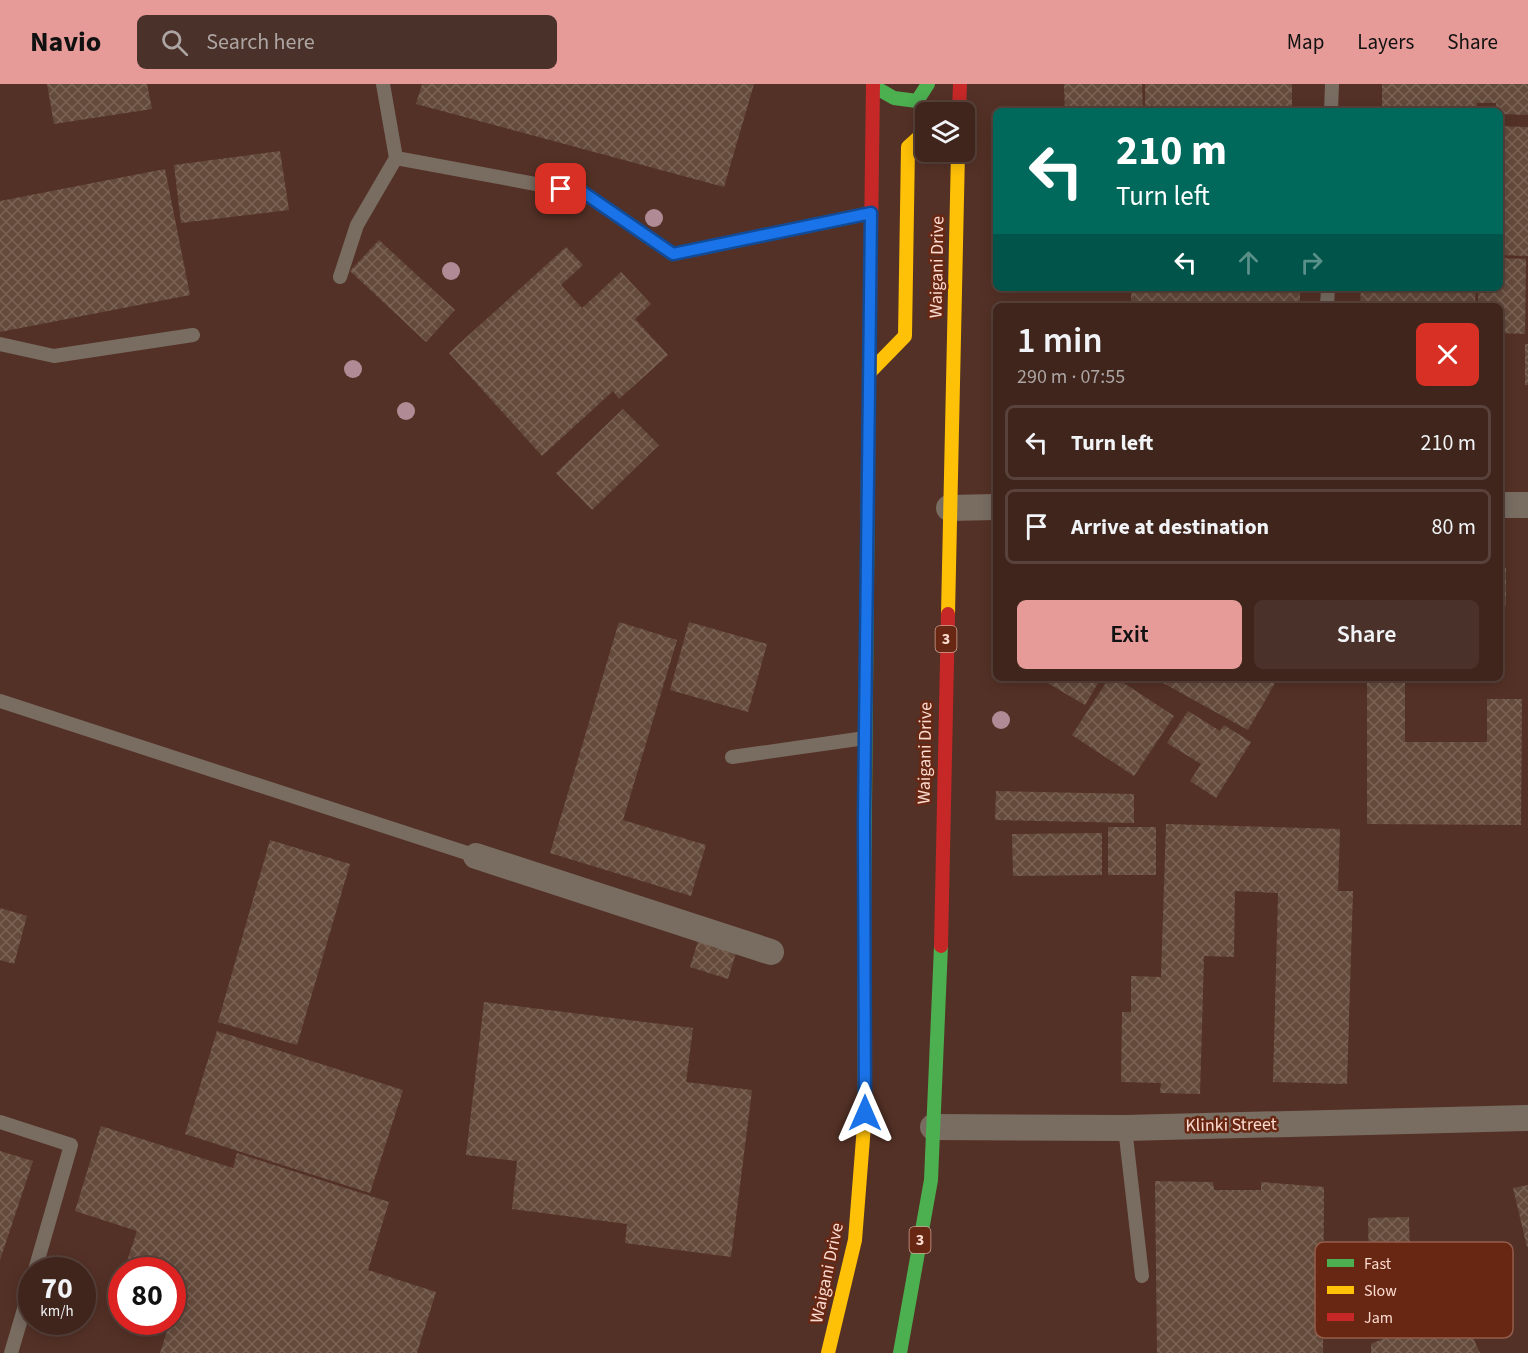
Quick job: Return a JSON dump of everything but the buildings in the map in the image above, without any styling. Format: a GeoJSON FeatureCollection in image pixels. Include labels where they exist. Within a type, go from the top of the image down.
{"type":"FeatureCollection","features":[{"type":"Feature","properties":{"kind":"highway"},"geometry":{"type":"LineString","coordinates":[[873,85],[893,98],[917,101],[928,84]]}},
{"type":"Feature","properties":{"kind":"highway"},"geometry":{"type":"LineString","coordinates":[[959,102],[960,84]]}},
{"type":"Feature","properties":{"kind":"highway","name":"Waigani Drive"},"geometry":{"type":"LineString","coordinates":[[828,1353],[855,1240],[865,1113],[865,738],[873,85]]}},
{"type":"Feature","properties":{"kind":"highway"},"geometry":{"type":"LineString","coordinates":[[869,373],[905,336],[908,147],[915,141]]}},
{"type":"Feature","properties":{"kind":"highway","name":"Waigani Drive"},"geometry":{"type":"LineString","coordinates":[[900,1353],[931,1180],[940,978],[958,162]]}},
{"type":"Feature","properties":{"kind":"street"},"geometry":{"type":"LineString","coordinates":[[1503,505],[1528,505]]}},
{"type":"Feature","properties":{"kind":"street"},"geometry":{"type":"LineString","coordinates":[[949,508],[993,507]]}},
{"type":"Feature","properties":{"kind":"street"},"geometry":{"type":"LineString","coordinates":[[476,856],[771,952]]}},
{"type":"Feature","properties":{"kind":"street","name":"Klinki Street"},"geometry":{"type":"LineString","coordinates":[[933,1127],[1125,1128],[1528,1118]]}},
{"type":"Feature","properties":{"kind":"lane"},"geometry":{"type":"LineString","coordinates":[[340,277],[357,225],[396,159],[383,84]]}},
{"type":"Feature","properties":{"kind":"lane"},"geometry":{"type":"LineString","coordinates":[[1331,108],[1332,84]]}},
{"type":"Feature","properties":{"kind":"lane"},"geometry":{"type":"LineString","coordinates":[[396,159],[584,193],[673,254],[871,213]]}},
{"type":"Feature","properties":{"kind":"lane"},"geometry":{"type":"LineString","coordinates":[[0,344],[54,356],[193,335]]}},
{"type":"Feature","properties":{"kind":"lane"},"geometry":{"type":"LineString","coordinates":[[0,701],[476,856]]}},
{"type":"Feature","properties":{"kind":"lane"},"geometry":{"type":"LineString","coordinates":[[732,757],[865,738]]}},
{"type":"Feature","properties":{"kind":"lane"},"geometry":{"type":"LineString","coordinates":[[0,1122],[71,1145],[39,1257]]}},
{"type":"Feature","properties":{"kind":"lane"},"geometry":{"type":"LineString","coordinates":[[1125,1128],[1142,1276]]}},
{"type":"Feature","properties":{"kind":"lane"},"geometry":{"type":"LineString","coordinates":[[11,1353],[18,1329]]}},
{"type":"Feature","properties":{"kind":"traffic: fast"},"geometry":{"type":"LineString","coordinates":[[873,86],[894,98],[917,101],[928,84]]}},
{"type":"Feature","properties":{"kind":"traffic: fast"},"geometry":{"type":"LineString","coordinates":[[864,918],[868,470]]}},
{"type":"Feature","properties":{"kind":"traffic: fast"},"geometry":{"type":"LineString","coordinates":[[900,1353],[931,1180],[941,946]]}},
{"type":"Feature","properties":{"kind":"traffic: slow"},"geometry":{"type":"LineString","coordinates":[[869,373],[905,336],[908,147],[915,141]]}},
{"type":"Feature","properties":{"kind":"traffic: slow"},"geometry":{"type":"LineString","coordinates":[[948,614],[958,162]]}},
{"type":"Feature","properties":{"kind":"traffic: slow"},"geometry":{"type":"LineString","coordinates":[[828,1353],[855,1240],[865,1113],[864,918]]}},
{"type":"Feature","properties":{"kind":"traffic: jam"},"geometry":{"type":"LineString","coordinates":[[868,470],[873,84]]}},
{"type":"Feature","properties":{"kind":"traffic: jam"},"geometry":{"type":"LineString","coordinates":[[959,102],[960,84]]}},
{"type":"Feature","properties":{"kind":"traffic: jam"},"geometry":{"type":"LineString","coordinates":[[941,946],[948,614]]}},
{"type":"Feature","properties":{"kind":"route"},"geometry":{"type":"LineString","coordinates":[[561,189],[584,193],[673,254],[871,213],[864,820],[865,1113]]}}]}
